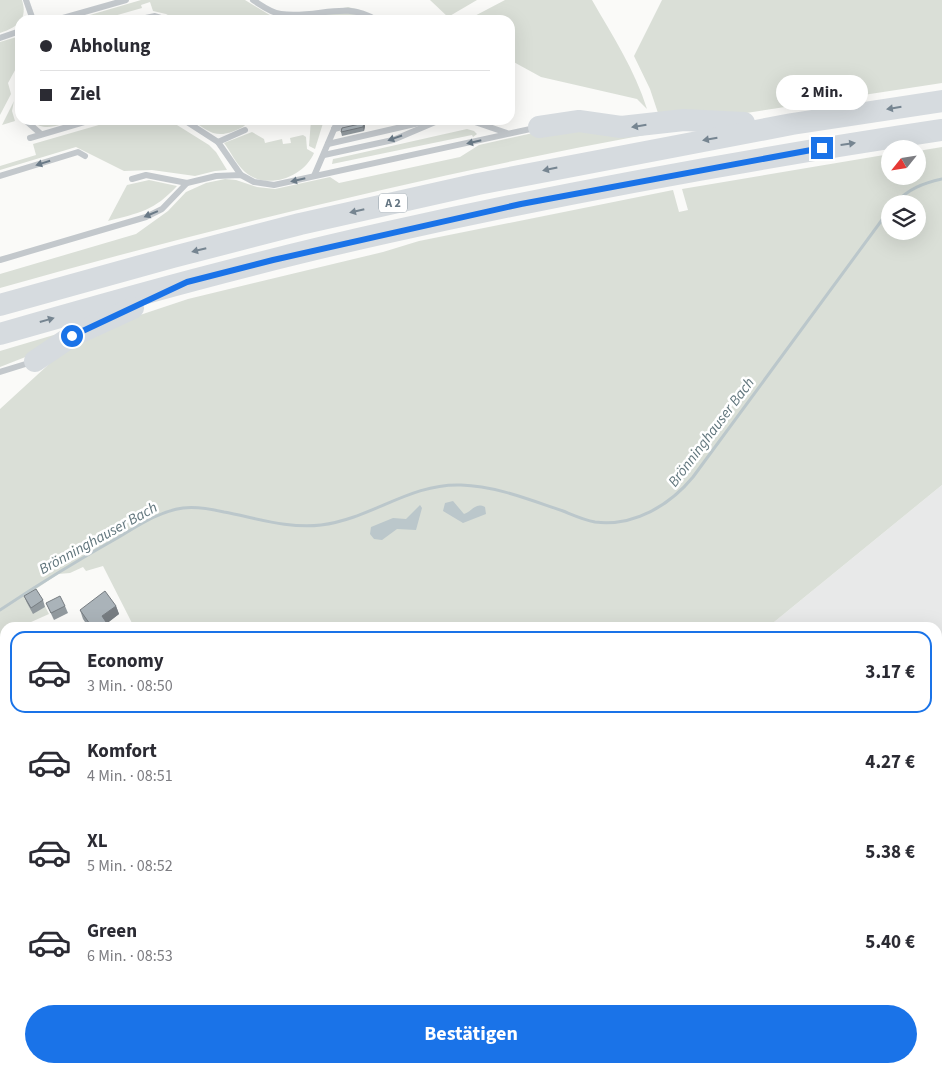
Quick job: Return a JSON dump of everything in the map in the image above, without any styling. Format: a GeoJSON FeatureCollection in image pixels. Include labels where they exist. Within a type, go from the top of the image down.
{"type":"FeatureCollection","features":[{"type":"Feature","properties":{"kind":"highway","name":"A 2"},"geometry":{"type":"LineString","coordinates":[[0,305],[172,256],[300,224],[584,162],[792,124],[942,101]]}},
{"type":"Feature","properties":{"kind":"highway"},"geometry":{"type":"LineString","coordinates":[[538,127],[579,121],[621,127],[684,120],[792,124]]}},
{"type":"Feature","properties":{"kind":"highway","name":"A 2"},"geometry":{"type":"LineString","coordinates":[[0,334],[187,282],[388,232],[580,192],[802,151],[942,130]]}},
{"type":"Feature","properties":{"kind":"highway"},"geometry":{"type":"LineString","coordinates":[[35,361],[72,336],[187,282]]}},
{"type":"Feature","properties":{"kind":"lane"},"geometry":{"type":"LineString","coordinates":[[26,0],[32,15]]}},
{"type":"Feature","properties":{"kind":"lane"},"geometry":{"type":"LineString","coordinates":[[74,15],[126,0]]}},
{"type":"Feature","properties":{"kind":"lane"},"geometry":{"type":"LineString","coordinates":[[253,0],[283,15]]}},
{"type":"Feature","properties":{"kind":"lane"},"geometry":{"type":"LineString","coordinates":[[297,15],[342,3]]}},
{"type":"Feature","properties":{"kind":"lane"},"geometry":{"type":"LineString","coordinates":[[357,4],[365,8],[371,15]]}},
{"type":"Feature","properties":{"kind":"lane"},"geometry":{"type":"LineString","coordinates":[[0,38],[15,33]]}},
{"type":"Feature","properties":{"kind":"lane"},"geometry":{"type":"LineString","coordinates":[[31,125],[41,134]]}},
{"type":"Feature","properties":{"kind":"lane"},"geometry":{"type":"LineString","coordinates":[[30,138],[73,125]]}},
{"type":"Feature","properties":{"kind":"lane"},"geometry":{"type":"LineString","coordinates":[[192,125],[218,142],[241,175],[254,182],[274,185],[538,127]]}},
{"type":"Feature","properties":{"kind":"lane"},"geometry":{"type":"LineString","coordinates":[[314,176],[336,125]]}},
{"type":"Feature","properties":{"kind":"lane"},"geometry":{"type":"LineString","coordinates":[[334,129],[350,125]]}},
{"type":"Feature","properties":{"kind":"lane"},"geometry":{"type":"LineString","coordinates":[[328,144],[410,125]]}},
{"type":"Feature","properties":{"kind":"lane"},"geometry":{"type":"LineString","coordinates":[[324,154],[393,140],[428,125]]}},
{"type":"Feature","properties":{"kind":"lane"},"geometry":{"type":"LineString","coordinates":[[483,125],[508,134]]}},
{"type":"Feature","properties":{"kind":"lane"},"geometry":{"type":"LineString","coordinates":[[218,142],[245,130]]}},
{"type":"Feature","properties":{"kind":"lane"},"geometry":{"type":"LineString","coordinates":[[0,176],[78,152],[85,156]]}},
{"type":"Feature","properties":{"kind":"lane"},"geometry":{"type":"LineString","coordinates":[[132,179],[146,175],[187,183],[216,176],[241,175]]}},
{"type":"Feature","properties":{"kind":"lane"},"geometry":{"type":"LineString","coordinates":[[0,260],[155,213],[169,204],[187,183]]}},
{"type":"Feature","properties":{"kind":"lane"},"geometry":{"type":"LineString","coordinates":[[0,372],[35,361]]}},
{"type":"Feature","properties":{"kind":"shaded area"},"geometry":{"type":"Polygon","coordinates":[[[0,0],[22,0],[24,7],[23,15],[15,15],[15,26],[0,33],[0,0]]]}},
{"type":"Feature","properties":{"kind":"shaded area"},"geometry":{"type":"Polygon","coordinates":[[[141,0],[245,0],[270,15],[168,15],[153,11],[150,2],[141,5],[142,8],[118,15],[90,15],[141,0]]]}},
{"type":"Feature","properties":{"kind":"shaded area"},"geometry":{"type":"Polygon","coordinates":[[[430,0],[477,0],[451,15],[446,15],[430,0]]]}},
{"type":"Feature","properties":{"kind":"shaded area"},"geometry":{"type":"Polygon","coordinates":[[[505,0],[592,0],[630,67],[647,109],[637,99],[541,77],[515,63],[515,15],[476,15],[505,0]]]}},
{"type":"Feature","properties":{"kind":"shaded area"},"geometry":{"type":"Polygon","coordinates":[[[662,0],[942,0],[942,83],[740,114],[658,113],[650,89],[634,56],[662,0]]]}},
{"type":"Feature","properties":{"kind":"shaded area"},"geometry":{"type":"Polygon","coordinates":[[[348,7],[360,10],[366,15],[310,15],[348,7]]]}},
{"type":"Feature","properties":{"kind":"shaded area"},"geometry":{"type":"Polygon","coordinates":[[[15,38],[15,70],[8,83],[11,94],[0,115],[0,42],[15,38]]]}},
{"type":"Feature","properties":{"kind":"shaded area"},"geometry":{"type":"Polygon","coordinates":[[[14,101],[12,111],[15,121],[2,125],[14,101]]]}},
{"type":"Feature","properties":{"kind":"shaded area"},"geometry":{"type":"Polygon","coordinates":[[[37,125],[58,125],[47,127],[37,125]]]}},
{"type":"Feature","properties":{"kind":"shaded area"},"geometry":{"type":"Polygon","coordinates":[[[99,125],[177,125],[209,145],[216,152],[227,170],[195,176],[152,170],[124,171],[76,147],[0,170],[0,166],[36,155],[33,144],[99,125]]]}},
{"type":"Feature","properties":{"kind":"shaded area"},"geometry":{"type":"Polygon","coordinates":[[[199,125],[245,125],[221,134],[207,130],[199,125]]]}},
{"type":"Feature","properties":{"kind":"shaded area"},"geometry":{"type":"Polygon","coordinates":[[[311,125],[322,125],[315,149],[309,146],[311,125]]]}},
{"type":"Feature","properties":{"kind":"shaded area"},"geometry":{"type":"Polygon","coordinates":[[[467,129],[477,134],[473,137],[472,135],[332,164],[333,159],[467,129]]]}},
{"type":"Feature","properties":{"kind":"shaded area"},"geometry":{"type":"Polygon","coordinates":[[[551,129],[655,133],[490,166],[326,203],[162,244],[0,288],[0,274],[136,234],[168,211],[186,192],[206,183],[225,179],[236,180],[257,187],[275,189],[330,177],[339,183],[460,157],[479,145],[551,129]]]}},
{"type":"Feature","properties":{"kind":"shaded area"},"geometry":{"type":"Polygon","coordinates":[[[252,132],[264,139],[265,143],[282,139],[283,144],[291,143],[290,138],[303,135],[306,137],[307,149],[314,153],[302,169],[294,175],[274,181],[254,178],[236,162],[224,143],[252,132]]]}},
{"type":"Feature","properties":{"kind":"shaded area"},"geometry":{"type":"Polygon","coordinates":[[[942,147],[942,485],[774,622],[131,622],[103,566],[86,571],[83,567],[70,573],[58,574],[36,589],[49,614],[31,622],[0,622],[0,409],[60,354],[125,320],[188,299],[383,252],[419,241],[673,190],[679,212],[688,210],[682,189],[881,156],[881,185],[926,185],[926,150],[942,147]]]}},
{"type":"Feature","properties":{"kind":"shaded area"},"geometry":{"type":"Polygon","coordinates":[[[149,180],[177,186],[161,201],[146,210],[108,221],[127,185],[149,180]]]}},
{"type":"Feature","properties":{"kind":"shaded area"},"geometry":{"type":"Polygon","coordinates":[[[74,329],[28,356],[0,367],[0,351],[74,329]]]}},
{"type":"Feature","properties":{"kind":"shaded area"},"geometry":{"type":"Polygon","coordinates":[[[942,485],[942,622],[774,622],[942,485]]]}},
{"type":"Feature","properties":{"kind":"shaded area"},"geometry":{"type":"Polygon","coordinates":[[[453,501],[464,514],[476,506],[482,506],[485,507],[486,514],[463,523],[443,511],[445,503],[453,501]]]}},
{"type":"Feature","properties":{"kind":"shaded area"},"geometry":{"type":"Polygon","coordinates":[[[420,505],[422,508],[416,530],[397,529],[382,540],[374,539],[370,534],[371,527],[393,518],[406,519],[420,505]]]}},
{"type":"Feature","properties":{"kind":"building"},"geometry":{"type":"Polygon","coordinates":[[[364,125],[363,127],[341,132],[342,128],[364,125]]]}},
{"type":"Feature","properties":{"kind":"building"},"geometry":{"type":"Polygon","coordinates":[[[36,589],[43,600],[31,608],[24,596],[36,589]]]}},
{"type":"Feature","properties":{"kind":"building"},"geometry":{"type":"Polygon","coordinates":[[[105,591],[116,606],[102,616],[106,622],[88,622],[80,610],[105,591]]]}},
{"type":"Feature","properties":{"kind":"building"},"geometry":{"type":"Polygon","coordinates":[[[60,596],[65,606],[51,613],[46,603],[60,596]]]}},
{"type":"Feature","properties":{"kind":"waterway","name":"Brönninghauser Bach"},"geometry":{"type":"LineString","coordinates":[[904,195],[916,187],[942,179]]}},
{"type":"Feature","properties":{"kind":"waterway","name":"Brönninghauser Bach"},"geometry":{"type":"LineString","coordinates":[[0,610],[59,572],[142,523],[166,512],[183,508],[209,509],[260,520],[309,526],[357,516],[407,495],[425,490],[442,486],[461,485],[513,494],[595,522],[624,521],[650,512],[673,497],[693,477],[881,221]]}},
{"type":"Feature","properties":{"kind":"route"},"geometry":{"type":"LineString","coordinates":[[72,336],[187,282],[273,260],[388,232],[521,204],[705,168],[822,148]]}}]}
